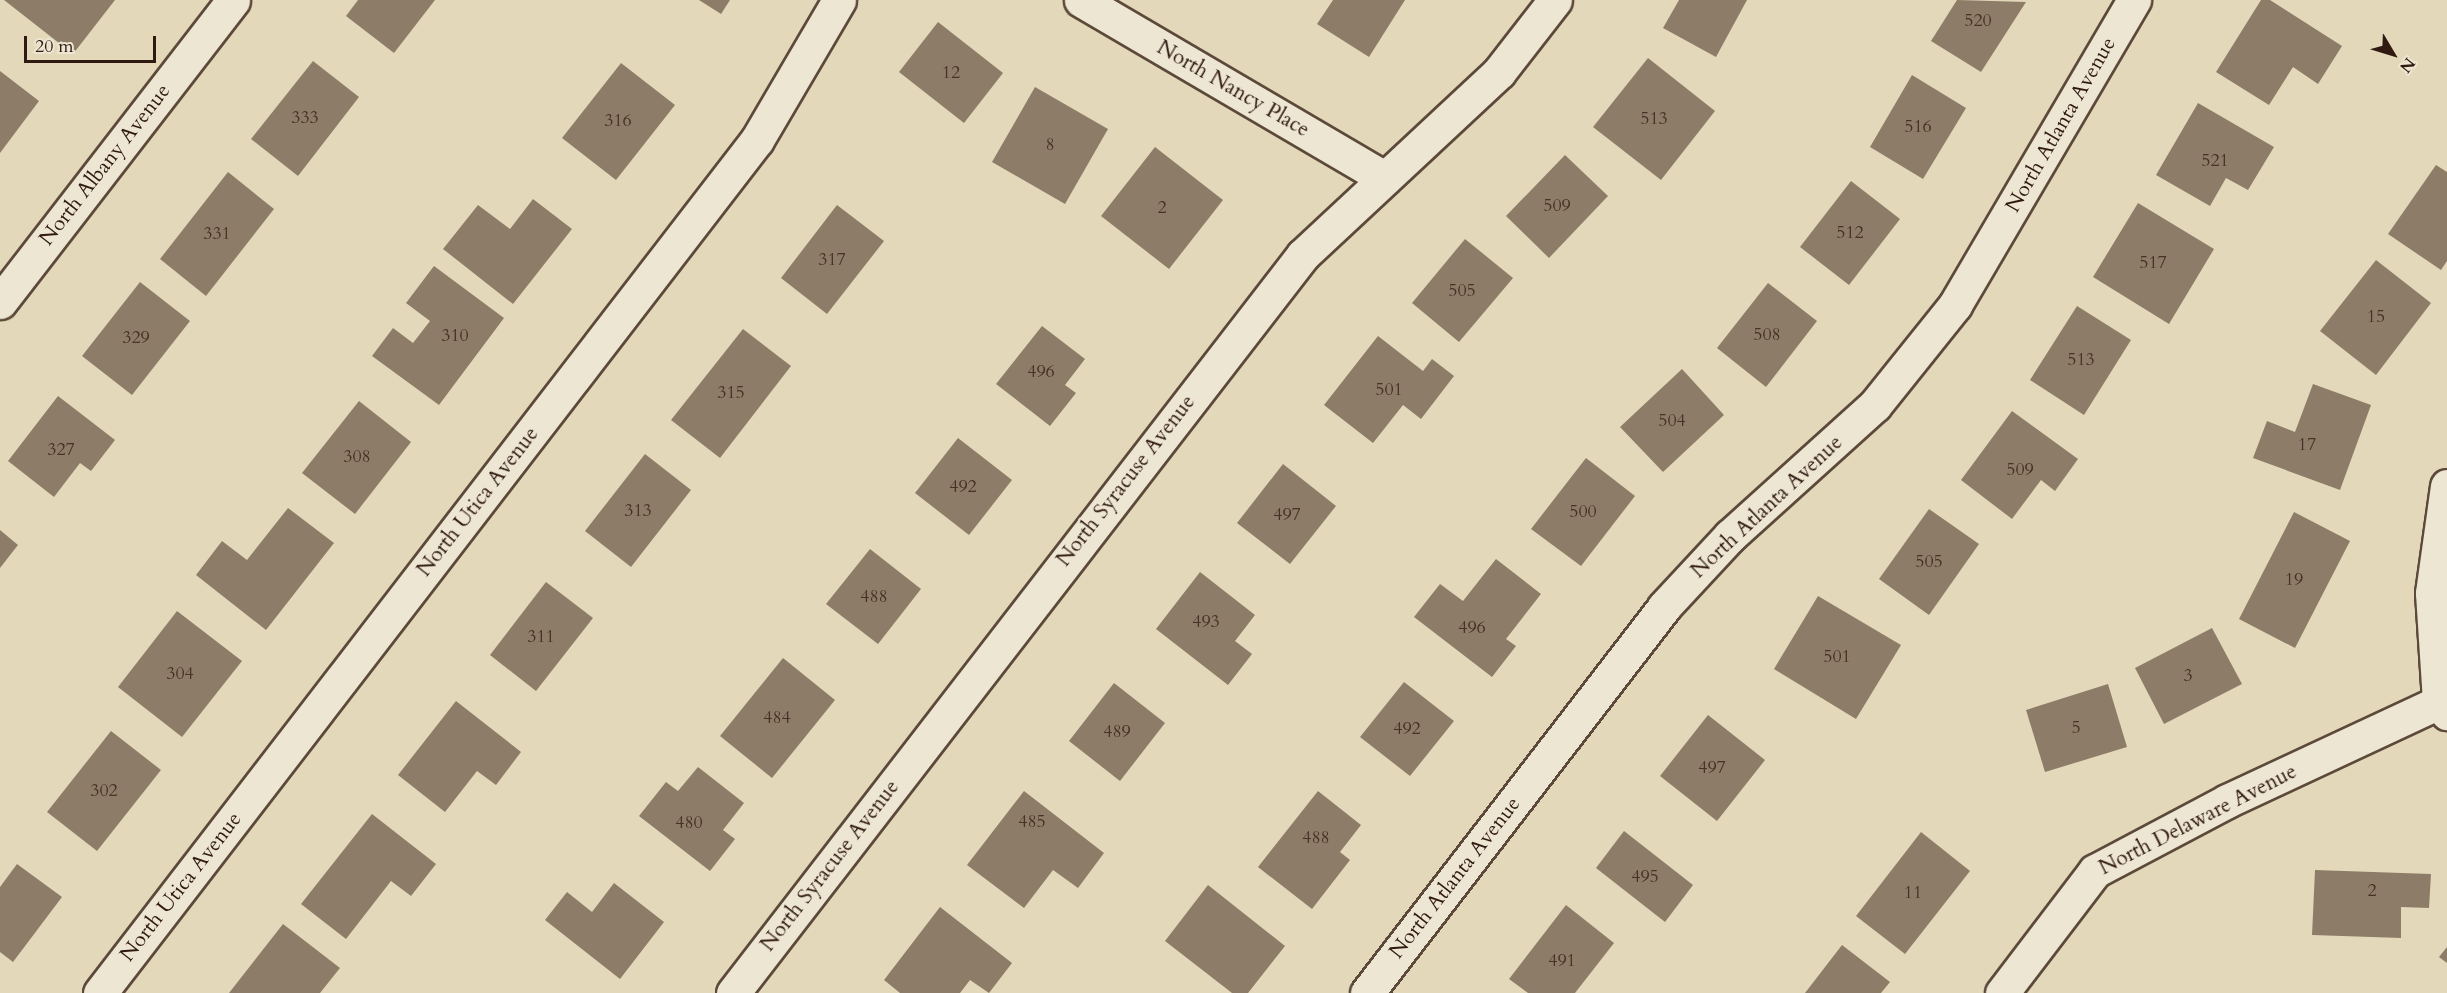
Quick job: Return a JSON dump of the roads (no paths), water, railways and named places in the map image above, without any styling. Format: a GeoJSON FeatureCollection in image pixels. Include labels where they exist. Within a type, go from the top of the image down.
{"type":"FeatureCollection","features":[{"type":"Feature","properties":{"kind":"street","name":"North Albany Avenue"},"geometry":{"type":"LineString","coordinates":[[0,302],[232,0]]}},
{"type":"Feature","properties":{"kind":"street","name":"North Utica Avenue"},"geometry":{"type":"LineString","coordinates":[[100,993],[757,140],[838,0]]}},
{"type":"Feature","properties":{"kind":"street","name":"North Nancy Place"},"geometry":{"type":"LineString","coordinates":[[1080,0],[1385,178]]}},
{"type":"Feature","properties":{"kind":"street","name":"North Syracuse Avenue"},"geometry":{"type":"LineString","coordinates":[[733,993],[1303,255],[1499,72],[1555,0]]}},
{"type":"Feature","properties":{"kind":"street","name":"North Atlanta Avenue"},"geometry":{"type":"LineString","coordinates":[[1367,993],[1664,607],[1730,536],[1875,405],[1955,304],[2134,0]]}},
{"type":"Feature","properties":{"kind":"street"},"geometry":{"type":"LineString","coordinates":[[2443,707],[2432,593],[2447,486]]}},
{"type":"Feature","properties":{"kind":"street","name":"North Delaware Avenue"},"geometry":{"type":"LineString","coordinates":[[2002,993],[2095,871],[2227,801],[2443,707]]}}]}
